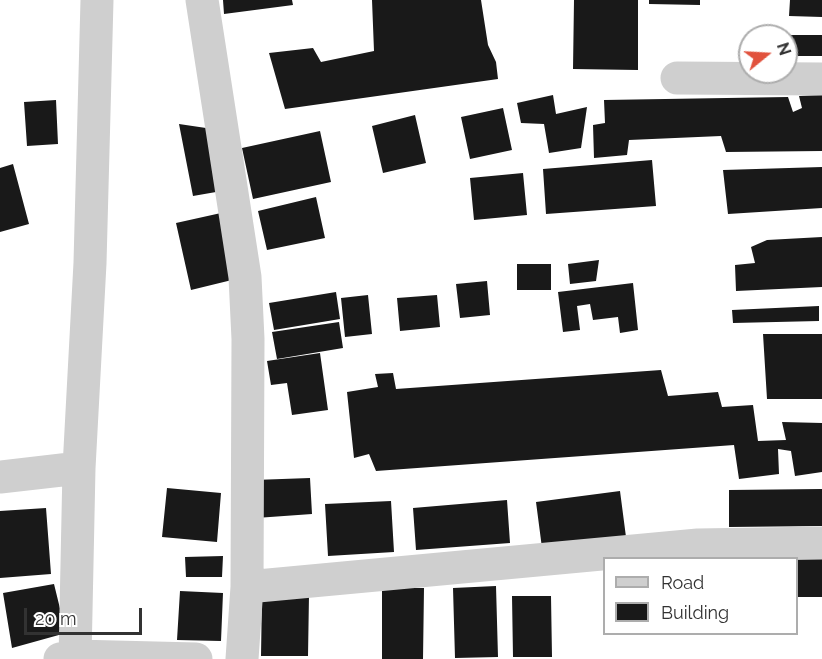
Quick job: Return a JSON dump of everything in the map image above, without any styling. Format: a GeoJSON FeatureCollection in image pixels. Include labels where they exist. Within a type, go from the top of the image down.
{"type":"FeatureCollection","features":[{"type":"Feature","properties":{"kind":"street"},"geometry":{"type":"LineString","coordinates":[[98,0],[90,263],[70,658],[196,659]]}},
{"type":"Feature","properties":{"kind":"street"},"geometry":{"type":"LineString","coordinates":[[202,0],[245,277],[248,339],[247,587],[242,659]]}},
{"type":"Feature","properties":{"kind":"street"},"geometry":{"type":"LineString","coordinates":[[677,78],[822,79]]}},
{"type":"Feature","properties":{"kind":"street"},"geometry":{"type":"LineString","coordinates":[[0,477],[79,468]]}},
{"type":"Feature","properties":{"kind":"street"},"geometry":{"type":"LineString","coordinates":[[247,587],[698,545],[822,543]]}},
{"type":"Feature","properties":{"kind":"building"},"geometry":{"type":"Polygon","coordinates":[[[223,0],[292,0],[293,5],[224,14],[223,0]]]}},
{"type":"Feature","properties":{"kind":"building"},"geometry":{"type":"Polygon","coordinates":[[[372,0],[481,0],[488,45],[496,62],[498,79],[285,109],[269,53],[313,48],[321,62],[374,51],[372,0]]]}},
{"type":"Feature","properties":{"kind":"building"},"geometry":{"type":"Polygon","coordinates":[[[574,0],[638,0],[638,70],[573,69],[574,0]]]}},
{"type":"Feature","properties":{"kind":"building"},"geometry":{"type":"Polygon","coordinates":[[[649,0],[700,0],[700,5],[649,4],[649,0]]]}},
{"type":"Feature","properties":{"kind":"building"},"geometry":{"type":"Polygon","coordinates":[[[790,0],[822,0],[822,17],[789,16],[790,0]]]}},
{"type":"Feature","properties":{"kind":"building"},"geometry":{"type":"Polygon","coordinates":[[[798,35],[822,35],[822,56],[798,56],[798,35]]]}},
{"type":"Feature","properties":{"kind":"building"},"geometry":{"type":"Polygon","coordinates":[[[553,95],[556,114],[587,107],[581,148],[549,153],[544,124],[521,123],[517,103],[553,95]]]}},
{"type":"Feature","properties":{"kind":"building"},"geometry":{"type":"Polygon","coordinates":[[[822,95],[822,151],[726,152],[721,136],[629,140],[627,155],[594,158],[593,125],[605,123],[604,100],[788,97],[793,112],[802,108],[799,96],[822,95]]]}},
{"type":"Feature","properties":{"kind":"building"},"geometry":{"type":"Polygon","coordinates":[[[56,100],[58,144],[27,146],[24,102],[56,100]]]}},
{"type":"Feature","properties":{"kind":"building"},"geometry":{"type":"Polygon","coordinates":[[[503,108],[512,150],[470,159],[461,117],[503,108]]]}},
{"type":"Feature","properties":{"kind":"building"},"geometry":{"type":"Polygon","coordinates":[[[415,115],[426,163],[383,173],[372,126],[415,115]]]}},
{"type":"Feature","properties":{"kind":"building"},"geometry":{"type":"Polygon","coordinates":[[[179,124],[206,128],[216,192],[193,196],[179,124]]]}},
{"type":"Feature","properties":{"kind":"building"},"geometry":{"type":"Polygon","coordinates":[[[320,131],[331,182],[253,199],[242,148],[320,131]]]}},
{"type":"Feature","properties":{"kind":"building"},"geometry":{"type":"Polygon","coordinates":[[[652,160],[656,206],[546,214],[543,169],[652,160]]]}},
{"type":"Feature","properties":{"kind":"building"},"geometry":{"type":"Polygon","coordinates":[[[13,164],[29,224],[0,232],[0,168],[13,164]]]}},
{"type":"Feature","properties":{"kind":"building"},"geometry":{"type":"Polygon","coordinates":[[[822,167],[822,208],[728,214],[723,170],[822,167]]]}},
{"type":"Feature","properties":{"kind":"building"},"geometry":{"type":"Polygon","coordinates":[[[523,173],[527,215],[474,220],[470,178],[523,173]]]}},
{"type":"Feature","properties":{"kind":"building"},"geometry":{"type":"Polygon","coordinates":[[[316,197],[325,238],[267,250],[258,211],[316,197]]]}},
{"type":"Feature","properties":{"kind":"building"},"geometry":{"type":"Polygon","coordinates":[[[221,213],[236,279],[191,290],[176,223],[221,213]]]}},
{"type":"Feature","properties":{"kind":"building"},"geometry":{"type":"Polygon","coordinates":[[[822,237],[822,287],[736,291],[735,265],[755,263],[751,247],[767,240],[822,237]]]}},
{"type":"Feature","properties":{"kind":"building"},"geometry":{"type":"Polygon","coordinates":[[[599,260],[596,281],[570,284],[568,264],[599,260]]]}},
{"type":"Feature","properties":{"kind":"building"},"geometry":{"type":"Polygon","coordinates":[[[517,264],[551,264],[551,290],[517,290],[517,264]]]}},
{"type":"Feature","properties":{"kind":"building"},"geometry":{"type":"Polygon","coordinates":[[[487,281],[490,315],[460,318],[456,284],[487,281]]]}},
{"type":"Feature","properties":{"kind":"building"},"geometry":{"type":"Polygon","coordinates":[[[633,283],[638,330],[620,333],[618,317],[593,320],[590,304],[577,306],[580,330],[563,332],[558,292],[633,283]]]}},
{"type":"Feature","properties":{"kind":"building"},"geometry":{"type":"Polygon","coordinates":[[[336,292],[340,319],[274,330],[269,303],[336,292]]]}},
{"type":"Feature","properties":{"kind":"building"},"geometry":{"type":"Polygon","coordinates":[[[368,295],[372,334],[345,337],[341,298],[368,295]]]}},
{"type":"Feature","properties":{"kind":"building"},"geometry":{"type":"Polygon","coordinates":[[[437,295],[440,327],[400,331],[397,298],[437,295]]]}},
{"type":"Feature","properties":{"kind":"building"},"geometry":{"type":"Polygon","coordinates":[[[819,306],[819,321],[733,323],[732,310],[819,306]]]}},
{"type":"Feature","properties":{"kind":"building"},"geometry":{"type":"Polygon","coordinates":[[[339,322],[343,348],[277,359],[272,332],[339,322]]]}},
{"type":"Feature","properties":{"kind":"building"},"geometry":{"type":"Polygon","coordinates":[[[763,334],[822,334],[822,399],[767,399],[763,334]]]}},
{"type":"Feature","properties":{"kind":"building"},"geometry":{"type":"Polygon","coordinates":[[[320,353],[328,410],[292,415],[287,383],[271,385],[267,361],[320,353]]]}},
{"type":"Feature","properties":{"kind":"building"},"geometry":{"type":"Polygon","coordinates":[[[661,370],[668,396],[718,392],[722,407],[753,405],[758,441],[786,440],[782,422],[822,423],[822,472],[795,476],[791,451],[778,449],[779,474],[739,479],[734,445],[376,471],[369,454],[354,458],[347,392],[378,387],[375,374],[393,373],[396,389],[661,370]]]}},
{"type":"Feature","properties":{"kind":"building"},"geometry":{"type":"Polygon","coordinates":[[[310,478],[312,514],[256,518],[254,480],[310,478]]]}},
{"type":"Feature","properties":{"kind":"building"},"geometry":{"type":"Polygon","coordinates":[[[167,488],[221,493],[217,542],[162,537],[167,488]]]}},
{"type":"Feature","properties":{"kind":"building"},"geometry":{"type":"Polygon","coordinates":[[[822,489],[822,526],[729,527],[729,490],[822,489]]]}},
{"type":"Feature","properties":{"kind":"building"},"geometry":{"type":"Polygon","coordinates":[[[620,491],[626,537],[542,548],[536,502],[620,491]]]}},
{"type":"Feature","properties":{"kind":"building"},"geometry":{"type":"Polygon","coordinates":[[[507,500],[510,543],[416,550],[413,508],[507,500]]]}},
{"type":"Feature","properties":{"kind":"building"},"geometry":{"type":"Polygon","coordinates":[[[391,501],[394,552],[328,556],[325,504],[391,501]]]}},
{"type":"Feature","properties":{"kind":"building"},"geometry":{"type":"Polygon","coordinates":[[[46,508],[51,574],[0,578],[0,511],[46,508]]]}},
{"type":"Feature","properties":{"kind":"building"},"geometry":{"type":"Polygon","coordinates":[[[223,556],[222,577],[186,577],[185,557],[223,556]]]}},
{"type":"Feature","properties":{"kind":"building"},"geometry":{"type":"Polygon","coordinates":[[[822,558],[822,597],[798,597],[798,559],[822,558]]]}},
{"type":"Feature","properties":{"kind":"building"},"geometry":{"type":"Polygon","coordinates":[[[54,584],[66,633],[12,648],[3,593],[54,584]]]}},
{"type":"Feature","properties":{"kind":"building"},"geometry":{"type":"Polygon","coordinates":[[[496,586],[498,657],[455,658],[453,588],[496,586]]]}},
{"type":"Feature","properties":{"kind":"building"},"geometry":{"type":"Polygon","coordinates":[[[382,588],[424,588],[423,659],[382,659],[382,588]]]}},
{"type":"Feature","properties":{"kind":"building"},"geometry":{"type":"Polygon","coordinates":[[[180,591],[223,593],[221,641],[177,640],[180,591]]]}},
{"type":"Feature","properties":{"kind":"building"},"geometry":{"type":"Polygon","coordinates":[[[262,594],[309,595],[308,656],[261,656],[262,594]]]}},
{"type":"Feature","properties":{"kind":"building"},"geometry":{"type":"Polygon","coordinates":[[[512,596],[551,596],[552,657],[513,657],[512,596]]]}}]}
